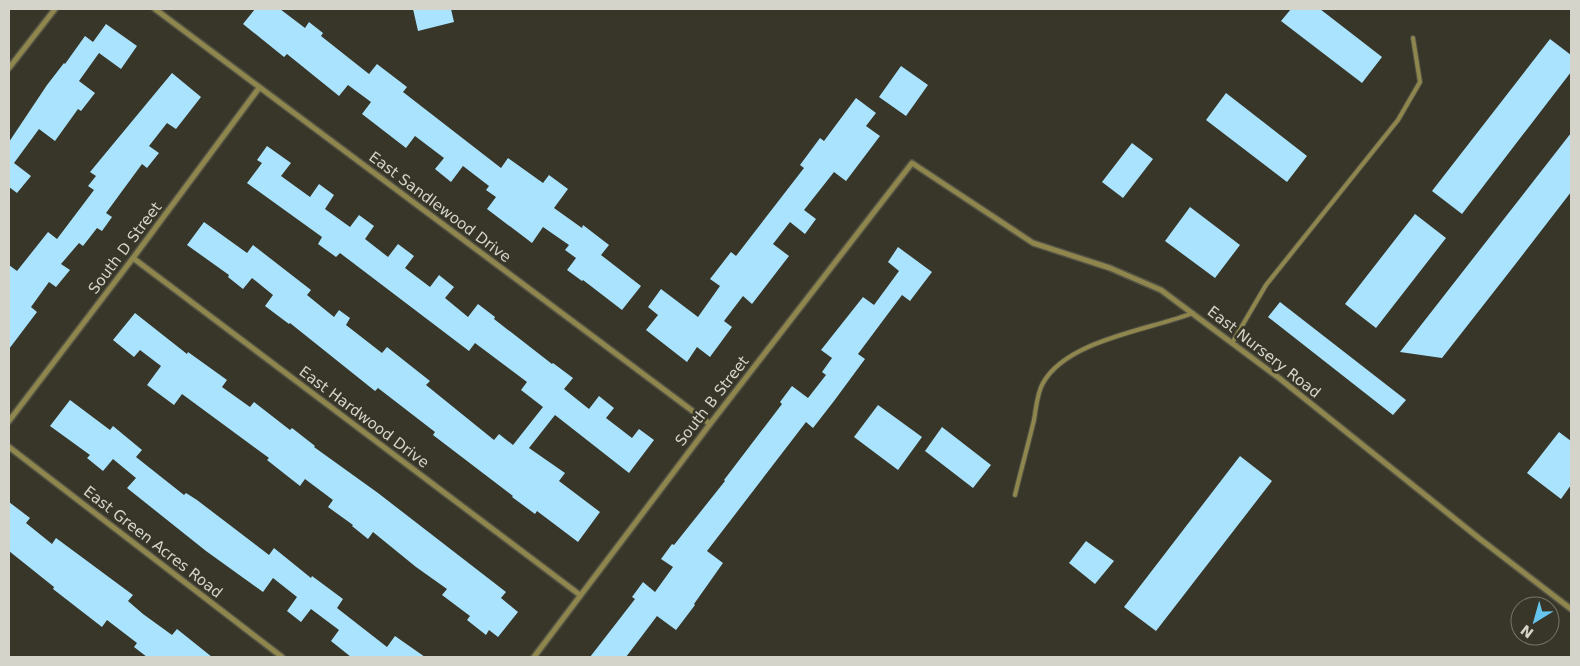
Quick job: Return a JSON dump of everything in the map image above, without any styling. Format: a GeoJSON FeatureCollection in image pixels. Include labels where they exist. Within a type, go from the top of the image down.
{"type":"FeatureCollection","features":[{"type":"Feature","properties":{"kind":"street"},"geometry":{"type":"LineString","coordinates":[[9,68],[55,9]]}},
{"type":"Feature","properties":{"kind":"street","name":"East Sandlewood Drive"},"geometry":{"type":"LineString","coordinates":[[155,9],[710,424]]}},
{"type":"Feature","properties":{"kind":"street","name":"South D Street"},"geometry":{"type":"LineString","coordinates":[[9,421],[259,88]]}},
{"type":"Feature","properties":{"kind":"street","name":"East Nursery Road"},"geometry":{"type":"LineString","coordinates":[[912,163],[1033,243],[1110,268],[1161,290],[1232,343],[1571,609]]}},
{"type":"Feature","properties":{"kind":"street","name":"South B Street"},"geometry":{"type":"LineString","coordinates":[[534,657],[710,424],[912,163]]}},
{"type":"Feature","properties":{"kind":"street","name":"East Hardwood Drive"},"geometry":{"type":"LineString","coordinates":[[133,258],[580,595]]}},
{"type":"Feature","properties":{"kind":"street","name":"East Green Acres Road"},"geometry":{"type":"LineString","coordinates":[[9,447],[282,657]]}},
{"type":"Feature","properties":{"kind":"lane"},"geometry":{"type":"LineString","coordinates":[[1232,343],[1266,285],[1403,113],[1420,82],[1413,38]]}},
{"type":"Feature","properties":{"kind":"lane"},"geometry":{"type":"LineString","coordinates":[[1014,495],[1042,384],[1053,369],[1069,357],[1096,343],[1169,322],[1193,313]]}},
{"type":"Feature","properties":{"kind":"building"},"geometry":{"type":"Polygon","coordinates":[[[255,9],[280,9],[305,28],[309,22],[323,33],[321,36],[369,74],[377,64],[407,87],[403,92],[501,168],[508,158],[543,183],[549,175],[568,189],[554,208],[582,228],[583,225],[609,245],[601,255],[641,286],[622,310],[567,270],[576,258],[565,250],[569,245],[543,227],[532,243],[487,209],[496,197],[486,190],[489,186],[463,166],[451,182],[435,169],[444,158],[415,136],[406,148],[362,114],[371,102],[348,85],[339,96],[287,54],[284,57],[243,24],[255,9]]]}},
{"type":"Feature","properties":{"kind":"building"},"geometry":{"type":"Polygon","coordinates":[[[413,9],[451,9],[454,22],[418,31],[413,9]]]}},
{"type":"Feature","properties":{"kind":"building"},"geometry":{"type":"Polygon","coordinates":[[[1291,9],[1320,9],[1382,57],[1362,83],[1281,21],[1291,9]]]}},
{"type":"Feature","properties":{"kind":"building"},"geometry":{"type":"Polygon","coordinates":[[[106,24],[137,46],[121,69],[99,53],[79,81],[95,93],[81,111],[78,109],[55,141],[39,129],[14,163],[31,176],[17,193],[9,187],[9,142],[47,85],[85,36],[93,42],[106,24]]]}},
{"type":"Feature","properties":{"kind":"building"},"geometry":{"type":"Polygon","coordinates":[[[1550,39],[1571,55],[1571,72],[1462,214],[1432,191],[1550,39]]]}},
{"type":"Feature","properties":{"kind":"building"},"geometry":{"type":"Polygon","coordinates":[[[901,66],[928,85],[906,116],[879,97],[901,66]]]}},
{"type":"Feature","properties":{"kind":"building"},"geometry":{"type":"Polygon","coordinates":[[[172,73],[201,97],[176,129],[167,123],[149,146],[159,153],[147,168],[142,164],[106,213],[112,217],[102,231],[97,228],[83,246],[79,243],[61,264],[70,270],[56,287],[49,282],[31,307],[37,312],[9,349],[9,265],[17,271],[48,232],[57,239],[94,190],[88,186],[96,176],[90,172],[172,73]]]}},
{"type":"Feature","properties":{"kind":"building"},"geometry":{"type":"Polygon","coordinates":[[[1226,93],[1307,156],[1287,182],[1206,120],[1226,93]]]}},
{"type":"Feature","properties":{"kind":"building"},"geometry":{"type":"Polygon","coordinates":[[[856,98],[876,113],[866,126],[880,136],[846,181],[834,172],[804,210],[816,219],[805,234],[790,222],[773,244],[789,256],[752,304],[743,296],[724,321],[732,327],[710,357],[697,347],[687,362],[646,330],[658,315],[648,307],[661,289],[698,317],[720,286],[710,279],[731,252],[736,256],[804,168],[800,165],[820,138],[824,141],[856,98]]]}},
{"type":"Feature","properties":{"kind":"building"},"geometry":{"type":"Polygon","coordinates":[[[1571,133],[1571,192],[1514,266],[1442,358],[1400,352],[1571,133]]]}},
{"type":"Feature","properties":{"kind":"building"},"geometry":{"type":"Polygon","coordinates":[[[1132,143],[1153,159],[1123,198],[1102,182],[1132,143]]]}},
{"type":"Feature","properties":{"kind":"building"},"geometry":{"type":"Polygon","coordinates":[[[267,146],[291,163],[281,176],[310,197],[319,184],[334,195],[325,209],[350,227],[359,215],[374,226],[365,239],[388,257],[398,244],[414,256],[405,268],[430,287],[439,275],[454,287],[445,298],[468,317],[478,304],[495,317],[494,319],[573,378],[564,389],[589,409],[599,396],[614,408],[606,418],[632,438],[639,429],[654,440],[629,473],[555,415],[529,448],[565,473],[559,481],[600,512],[578,542],[537,511],[535,514],[512,497],[433,435],[435,432],[378,388],[375,391],[290,323],[265,306],[273,295],[252,278],[243,289],[228,277],[229,275],[187,245],[204,222],[247,253],[253,245],[311,290],[307,295],[334,317],[339,310],[350,318],[346,325],[382,353],[387,347],[430,381],[426,385],[494,440],[499,434],[513,445],[543,407],[521,390],[527,382],[475,343],[469,351],[340,253],[336,257],[318,244],[322,237],[247,183],[262,163],[257,160],[267,146]]]}},
{"type":"Feature","properties":{"kind":"building"},"geometry":{"type":"Polygon","coordinates":[[[1190,207],[1240,245],[1215,278],[1165,241],[1190,207]]]}},
{"type":"Feature","properties":{"kind":"building"},"geometry":{"type":"Polygon","coordinates":[[[1415,214],[1446,238],[1376,328],[1345,304],[1415,214]]]}},
{"type":"Feature","properties":{"kind":"building"},"geometry":{"type":"Polygon","coordinates":[[[898,247],[932,272],[910,301],[902,295],[858,354],[865,359],[834,401],[813,428],[806,422],[707,551],[723,563],[695,605],[676,630],[657,616],[626,657],[590,657],[635,599],[632,597],[643,582],[655,592],[673,567],[661,559],[725,481],[782,404],[780,402],[792,386],[808,398],[826,375],[822,372],[832,358],[821,350],[863,297],[874,305],[899,271],[888,262],[898,247]]]}},
{"type":"Feature","properties":{"kind":"building"},"geometry":{"type":"Polygon","coordinates":[[[1280,302],[1406,400],[1393,415],[1268,317],[1280,302]]]}},
{"type":"Feature","properties":{"kind":"building"},"geometry":{"type":"Polygon","coordinates":[[[135,313],[187,354],[188,352],[227,380],[222,387],[250,407],[254,402],[290,430],[292,428],[314,447],[378,493],[506,592],[501,598],[518,612],[498,637],[489,630],[486,635],[467,620],[470,616],[442,595],[447,589],[373,532],[368,539],[353,525],[328,507],[333,500],[305,479],[300,486],[267,460],[269,458],[182,394],[174,405],[147,385],[161,366],[140,350],[134,357],[113,340],[135,313]]]}},
{"type":"Feature","properties":{"kind":"building"},"geometry":{"type":"Polygon","coordinates":[[[70,400],[110,430],[113,426],[142,450],[136,457],[184,495],[186,493],[197,500],[269,555],[274,548],[311,578],[312,576],[343,599],[337,608],[387,647],[395,636],[425,657],[351,657],[331,641],[339,630],[311,609],[301,622],[287,611],[297,597],[273,578],[263,592],[206,551],[127,488],[136,478],[113,459],[103,471],[87,458],[90,455],[50,426],[70,400]]]}},
{"type":"Feature","properties":{"kind":"building"},"geometry":{"type":"Polygon","coordinates":[[[878,405],[922,437],[898,470],[854,437],[878,405]]]}},
{"type":"Feature","properties":{"kind":"building"},"geometry":{"type":"Polygon","coordinates":[[[942,427],[991,465],[973,488],[925,451],[942,427]]]}},
{"type":"Feature","properties":{"kind":"building"},"geometry":{"type":"Polygon","coordinates":[[[1559,432],[1571,441],[1571,485],[1561,499],[1527,473],[1559,432]]]}},
{"type":"Feature","properties":{"kind":"building"},"geometry":{"type":"Polygon","coordinates":[[[1240,456],[1272,481],[1156,631],[1124,607],[1240,456]]]}},
{"type":"Feature","properties":{"kind":"building"},"geometry":{"type":"Polygon","coordinates":[[[9,502],[30,518],[26,523],[52,544],[56,538],[133,595],[128,601],[143,614],[172,635],[177,629],[212,657],[147,657],[134,647],[137,643],[107,620],[102,627],[53,589],[54,587],[9,551],[9,502]]]}},
{"type":"Feature","properties":{"kind":"building"},"geometry":{"type":"Polygon","coordinates":[[[1086,541],[1114,561],[1095,584],[1069,563],[1086,541]]]}}]}
